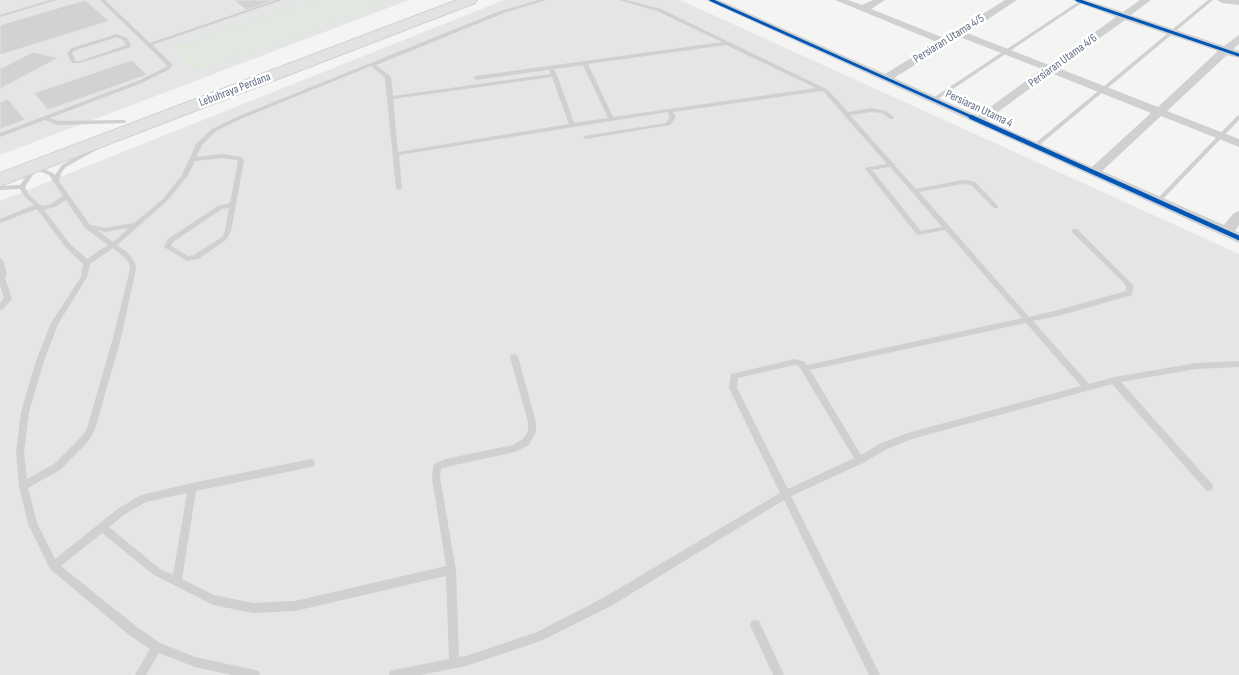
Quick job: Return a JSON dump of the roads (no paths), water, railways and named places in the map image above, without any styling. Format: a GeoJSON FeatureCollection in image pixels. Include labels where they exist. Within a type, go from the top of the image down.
{"type":"FeatureCollection","features":[{"type":"Feature","properties":{"kind":"main road","name":"Lebuhraya Perdana"},"geometry":{"type":"LineString","coordinates":[[0,180],[35,167],[125,127],[448,0]]}},
{"type":"Feature","properties":{"kind":"main road","name":"Lebuhraya Perdana"},"geometry":{"type":"LineString","coordinates":[[0,169],[105,130],[125,127],[470,0]]}},
{"type":"Feature","properties":{"kind":"main road"},"geometry":{"type":"LineString","coordinates":[[0,176],[35,167],[105,130]]}},
{"type":"Feature","properties":{"kind":"street","name":"Persiaran Utama 4"},"geometry":{"type":"LineString","coordinates":[[711,0],[1232,235]]}},
{"type":"Feature","properties":{"kind":"street"},"geometry":{"type":"LineString","coordinates":[[840,0],[945,42]]}},
{"type":"Feature","properties":{"kind":"street"},"geometry":{"type":"LineString","coordinates":[[862,9],[880,0]]}},
{"type":"Feature","properties":{"kind":"street","name":"Persiaran Utama 4/5"},"geometry":{"type":"LineString","coordinates":[[887,78],[1012,0]]}},
{"type":"Feature","properties":{"kind":"street","name":"Persiaran Utama 4/6"},"geometry":{"type":"LineString","coordinates":[[979,120],[1052,70],[1146,0]]}},
{"type":"Feature","properties":{"kind":"street"},"geometry":{"type":"LineString","coordinates":[[1222,0],[1239,2]]}},
{"type":"Feature","properties":{"kind":"street"},"geometry":{"type":"LineString","coordinates":[[1081,1],[1239,55]]}},
{"type":"Feature","properties":{"kind":"street"},"geometry":{"type":"LineString","coordinates":[[959,33],[1239,143]]}},
{"type":"Feature","properties":{"kind":"street"},"geometry":{"type":"LineString","coordinates":[[1094,172],[1239,38]]}},
{"type":"Feature","properties":{"kind":"street"},"geometry":{"type":"LineString","coordinates":[[1232,235],[1239,216]]}},
{"type":"Feature","properties":{"kind":"lane"},"geometry":{"type":"LineString","coordinates":[[0,16],[55,0]]}},
{"type":"Feature","properties":{"kind":"lane"},"geometry":{"type":"LineString","coordinates":[[0,135],[142,81],[168,68],[170,65],[102,0]]}},
{"type":"Feature","properties":{"kind":"lane"},"geometry":{"type":"LineString","coordinates":[[149,45],[280,0]]}},
{"type":"Feature","properties":{"kind":"lane"},"geometry":{"type":"LineString","coordinates":[[255,675],[195,662],[157,647],[133,631],[53,566],[33,524],[23,486],[20,452],[25,412],[40,361],[55,324],[84,277],[87,263],[113,245],[178,185],[196,150],[206,136],[226,123],[502,12],[544,0]]}},
{"type":"Feature","properties":{"kind":"lane"},"geometry":{"type":"LineString","coordinates":[[621,0],[659,10],[822,89],[893,165],[1088,387]]}},
{"type":"Feature","properties":{"kind":"lane"},"geometry":{"type":"LineString","coordinates":[[1035,146],[1211,0]]}},
{"type":"Feature","properties":{"kind":"lane"},"geometry":{"type":"LineString","coordinates":[[933,100],[1081,1]]}},
{"type":"Feature","properties":{"kind":"lane"},"geometry":{"type":"LineString","coordinates":[[125,39],[129,46],[80,62],[74,62],[69,53],[74,49],[114,36],[125,39],[138,34]]}},
{"type":"Feature","properties":{"kind":"lane"},"geometry":{"type":"LineString","coordinates":[[476,78],[727,43]]}},
{"type":"Feature","properties":{"kind":"lane"},"geometry":{"type":"LineString","coordinates":[[585,64],[611,119]]}},
{"type":"Feature","properties":{"kind":"lane"},"geometry":{"type":"LineString","coordinates":[[373,65],[388,77],[399,188]]}},
{"type":"Feature","properties":{"kind":"lane"},"geometry":{"type":"LineString","coordinates":[[550,68],[572,125]]}},
{"type":"Feature","properties":{"kind":"lane"},"geometry":{"type":"LineString","coordinates":[[390,98],[554,75]]}},
{"type":"Feature","properties":{"kind":"lane"},"geometry":{"type":"LineString","coordinates":[[395,154],[611,119],[822,89]]}},
{"type":"Feature","properties":{"kind":"lane"},"geometry":{"type":"LineString","coordinates":[[847,114],[871,110],[884,112],[892,118]]}},
{"type":"Feature","properties":{"kind":"lane"},"geometry":{"type":"LineString","coordinates":[[586,137],[668,124],[673,117],[670,111]]}},
{"type":"Feature","properties":{"kind":"lane"},"geometry":{"type":"LineString","coordinates":[[1157,202],[1239,117]]}},
{"type":"Feature","properties":{"kind":"lane"},"geometry":{"type":"LineString","coordinates":[[46,118],[57,123],[125,127]]}},
{"type":"Feature","properties":{"kind":"lane"},"geometry":{"type":"LineString","coordinates":[[56,181],[58,173],[64,166],[125,127]]}},
{"type":"Feature","properties":{"kind":"lane"},"geometry":{"type":"LineString","coordinates":[[193,159],[223,156],[238,158],[241,161],[233,205],[228,231],[224,238],[196,257],[187,259],[167,247],[170,241],[220,208],[233,205]]}},
{"type":"Feature","properties":{"kind":"lane"},"geometry":{"type":"LineString","coordinates":[[893,165],[868,169],[919,233],[947,228]]}},
{"type":"Feature","properties":{"kind":"lane"},"geometry":{"type":"LineString","coordinates":[[22,187],[35,167],[51,174],[87,226],[126,255],[132,263],[133,270],[117,338],[91,429],[85,439],[63,461],[23,486]]}},
{"type":"Feature","properties":{"kind":"lane"},"geometry":{"type":"LineString","coordinates":[[914,191],[968,182],[973,183],[996,207]]}},
{"type":"Feature","properties":{"kind":"lane"},"geometry":{"type":"LineString","coordinates":[[0,188],[22,187]]}},
{"type":"Feature","properties":{"kind":"lane"},"geometry":{"type":"LineString","coordinates":[[22,187],[27,196],[38,206],[68,246],[87,263]]}},
{"type":"Feature","properties":{"kind":"lane"},"geometry":{"type":"LineString","coordinates":[[0,222],[38,206],[44,208],[53,206],[67,197]]}},
{"type":"Feature","properties":{"kind":"lane"},"geometry":{"type":"LineString","coordinates":[[87,226],[105,230],[137,224]]}},
{"type":"Feature","properties":{"kind":"lane"},"geometry":{"type":"LineString","coordinates":[[806,368],[1058,313],[1130,293],[1130,286],[1126,280],[1075,231]]}},
{"type":"Feature","properties":{"kind":"lane"},"geometry":{"type":"LineString","coordinates":[[0,260],[4,274],[1,278],[8,299],[0,307]]}},
{"type":"Feature","properties":{"kind":"lane"},"geometry":{"type":"LineString","coordinates":[[454,664],[451,570],[436,478],[437,467],[445,463],[515,448],[526,442],[532,432],[532,422],[514,356]]}},
{"type":"Feature","properties":{"kind":"lane"},"geometry":{"type":"LineString","coordinates":[[860,460],[802,364],[795,362],[734,376],[733,388],[875,675]]}},
{"type":"Feature","properties":{"kind":"lane"},"geometry":{"type":"LineString","coordinates":[[394,675],[454,664],[539,636],[607,602],[785,495],[860,460],[884,446],[912,436],[1114,380],[1196,366],[1239,364]]}},
{"type":"Feature","properties":{"kind":"lane"},"geometry":{"type":"LineString","coordinates":[[1114,380],[1209,487]]}},
{"type":"Feature","properties":{"kind":"lane"},"geometry":{"type":"LineString","coordinates":[[53,566],[122,511],[144,498],[311,462]]}},
{"type":"Feature","properties":{"kind":"lane"},"geometry":{"type":"LineString","coordinates":[[177,582],[192,487]]}},
{"type":"Feature","properties":{"kind":"lane"},"geometry":{"type":"LineString","coordinates":[[102,527],[157,572],[213,600],[253,608],[295,606],[451,570]]}},
{"type":"Feature","properties":{"kind":"lane"},"geometry":{"type":"LineString","coordinates":[[755,625],[779,675]]}},
{"type":"Feature","properties":{"kind":"lane"},"geometry":{"type":"LineString","coordinates":[[140,675],[157,647]]}}]}
